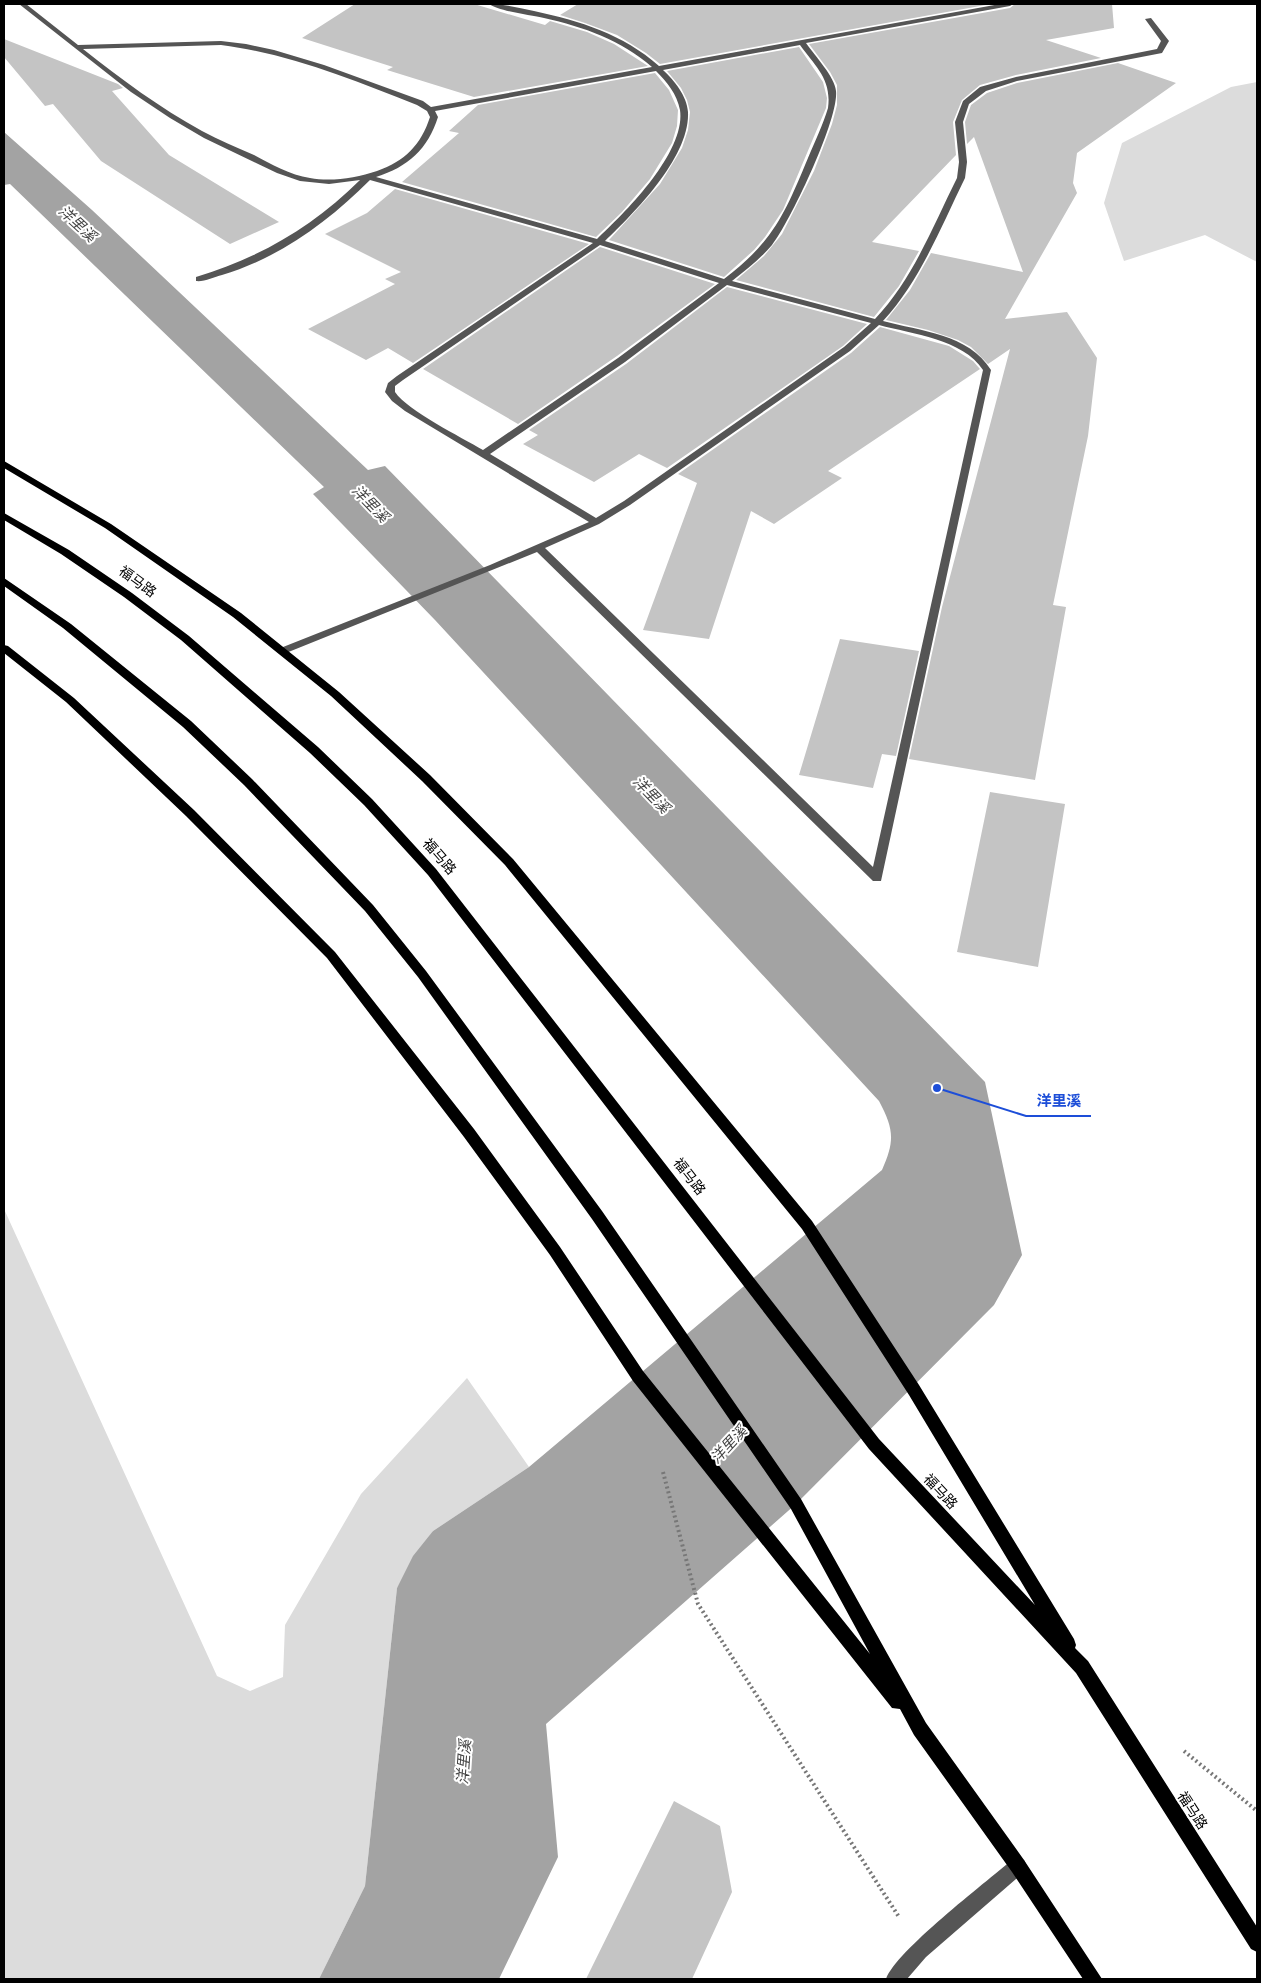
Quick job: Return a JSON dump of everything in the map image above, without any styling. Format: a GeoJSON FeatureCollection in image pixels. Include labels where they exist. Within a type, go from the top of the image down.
{"type":"FeatureCollection","features":[{"type":"Feature","properties":{"kind":"main road"},"geometry":{"type":"LineString","coordinates":[[4,464],[108,526],[237,615],[335,694],[426,778],[509,862],[807,1225],[914,1390],[1082,1668]]}},
{"type":"Feature","properties":{"kind":"main road","name":"福马路"},"geometry":{"type":"LineString","coordinates":[[4,516],[65,552],[128,595],[185,638],[314,750],[368,802],[432,872],[874,1444],[1082,1668],[1257,1943]]}},
{"type":"Feature","properties":{"kind":"main road"},"geometry":{"type":"LineString","coordinates":[[4,581],[67,626],[186,724],[248,782],[369,908],[422,974],[477,1048],[683,1338],[796,1504],[920,1729]]}},
{"type":"Feature","properties":{"kind":"main road"},"geometry":{"type":"LineString","coordinates":[[4,648],[70,700],[190,813],[331,955],[469,1133],[555,1251],[638,1376],[920,1729],[1018,1866],[1092,1979]]}},
{"type":"Feature","properties":{"kind":"street"},"geometry":{"type":"LineString","coordinates":[[22,4],[77,47],[148,102],[194,130],[292,176],[328,182],[368,177],[404,162],[426,141],[434,116],[420,102],[294,58],[242,44],[77,47]]}},
{"type":"Feature","properties":{"kind":"street"},"geometry":{"type":"LineString","coordinates":[[492,4],[565,22],[613,38],[631,48],[657,69],[671,83],[680,97],[684,112],[679,136],[667,163],[654,184],[599,242],[391,385],[390,392],[395,400],[482,455],[596,522]]}},
{"type":"Feature","properties":{"kind":"street"},"geometry":{"type":"LineString","coordinates":[[430,110],[1010,4]]}},
{"type":"Feature","properties":{"kind":"street"},"geometry":{"type":"LineString","coordinates":[[282,651],[494,567],[596,522],[627,503],[860,340],[879,322],[911,280],[961,178],[963,162],[960,122],[966,103],[983,89],[1016,79],[1159,51],[1165,41],[1149,19]]}},
{"type":"Feature","properties":{"kind":"street"},"geometry":{"type":"LineString","coordinates":[[482,455],[656,336],[756,256],[777,231],[829,118],[834,89],[802,43]]}},
{"type":"Feature","properties":{"kind":"street"},"geometry":{"type":"LineString","coordinates":[[368,177],[599,242],[725,282],[959,345],[972,351],[981,359],[987,370],[877,878],[538,548]]}},
{"type":"Feature","properties":{"kind":"street"},"geometry":{"type":"LineString","coordinates":[[200,279],[244,266],[268,253],[340,205],[368,177]]}},
{"type":"Feature","properties":{"kind":"street"},"geometry":{"type":"LineString","coordinates":[[895,1979],[920,1951],[1018,1866]]}},
{"type":"Feature","properties":{"kind":"path"},"geometry":{"type":"LineString","coordinates":[[663,1471],[698,1604],[920,1951]]}},
{"type":"Feature","properties":{"kind":"shaded area"},"geometry":{"type":"Polygon","coordinates":[[[1257,82],[1257,262],[1205,235],[1124,261],[1104,203],[1122,143],[1231,87],[1257,82]]]}},
{"type":"Feature","properties":{"kind":"shaded area"},"geometry":{"type":"Polygon","coordinates":[[[4,1209],[217,1676],[250,1691],[283,1677],[285,1625],[361,1494],[467,1378],[529,1467],[433,1531],[397,1588],[365,1886],[319,1979],[4,1979],[4,1209]]]}},
{"type":"Feature","properties":{"kind":"water"},"geometry":{"type":"Polygon","coordinates":[[[4,132],[92,210],[368,470],[385,466],[985,1082],[1022,1255],[994,1305],[796,1504],[546,1724],[558,1857],[499,1979],[319,1979],[365,1886],[397,1588],[413,1556],[433,1531],[529,1467],[882,1170],[891,1143],[890,1127],[879,1101],[435,620],[313,494],[324,487],[10,184],[4,185],[4,132]]]}},
{"type":"Feature","properties":{"kind":"building"},"geometry":{"type":"Polygon","coordinates":[[[355,4],[474,4],[545,25],[550,21],[587,32],[614,44],[648,66],[474,97],[387,70],[393,67],[302,38],[355,4]]]}},
{"type":"Feature","properties":{"kind":"building"},"geometry":{"type":"Polygon","coordinates":[[[578,4],[991,4],[660,64],[617,35],[560,15],[578,4]]]}},
{"type":"Feature","properties":{"kind":"building"},"geometry":{"type":"Polygon","coordinates":[[[1015,4],[1112,4],[1114,28],[1046,40],[1101,58],[1016,75],[980,85],[962,100],[953,122],[956,155],[872,242],[919,251],[899,286],[874,317],[736,280],[764,256],[782,234],[814,171],[832,124],[837,105],[837,85],[830,72],[809,44],[1010,8],[1015,4]]]}},
{"type":"Feature","properties":{"kind":"building"},"geometry":{"type":"Polygon","coordinates":[[[4,39],[118,84],[123,88],[112,91],[169,155],[279,222],[230,244],[101,161],[53,104],[45,106],[4,57],[4,39]]]}},
{"type":"Feature","properties":{"kind":"building"},"geometry":{"type":"Polygon","coordinates":[[[799,47],[823,82],[827,98],[826,108],[783,210],[754,250],[724,277],[609,240],[660,184],[682,148],[688,130],[690,112],[681,88],[667,71],[799,47]]]}},
{"type":"Feature","properties":{"kind":"building"},"geometry":{"type":"Polygon","coordinates":[[[1118,63],[1176,83],[1077,153],[1073,183],[1077,193],[1005,319],[1067,312],[1097,358],[1088,436],[1053,605],[1066,607],[1035,780],[909,759],[942,607],[1010,349],[988,364],[971,347],[958,340],[928,330],[886,320],[910,290],[931,253],[1023,272],[974,137],[967,144],[965,122],[971,105],[987,93],[1017,83],[1118,63]]]}},
{"type":"Feature","properties":{"kind":"building"},"geometry":{"type":"Polygon","coordinates":[[[655,73],[669,90],[678,110],[677,126],[672,143],[650,179],[622,212],[596,237],[402,182],[459,133],[449,131],[478,105],[655,73]]]}},
{"type":"Feature","properties":{"kind":"building"},"geometry":{"type":"Polygon","coordinates":[[[395,189],[589,244],[413,363],[388,348],[366,360],[308,329],[395,284],[385,279],[401,272],[325,234],[367,213],[395,189]]]}},
{"type":"Feature","properties":{"kind":"building"},"geometry":{"type":"Polygon","coordinates":[[[600,247],[715,284],[617,356],[518,424],[423,369],[600,247]]]}},
{"type":"Feature","properties":{"kind":"building"},"geometry":{"type":"Polygon","coordinates":[[[727,287],[867,324],[843,346],[667,468],[639,454],[594,482],[523,444],[538,435],[529,430],[626,364],[727,287]]]}},
{"type":"Feature","properties":{"kind":"building"},"geometry":{"type":"Polygon","coordinates":[[[880,327],[949,346],[973,361],[980,369],[828,471],[842,478],[774,524],[751,511],[709,639],[643,630],[697,483],[678,474],[851,353],[880,327]]]}},
{"type":"Feature","properties":{"kind":"building"},"geometry":{"type":"Polygon","coordinates":[[[840,639],[919,651],[896,756],[882,754],[873,788],[799,775],[840,639]]]}},
{"type":"Feature","properties":{"kind":"building"},"geometry":{"type":"Polygon","coordinates":[[[990,792],[1065,804],[1038,967],[957,952],[990,792]]]}},
{"type":"Feature","properties":{"kind":"building"},"geometry":{"type":"Polygon","coordinates":[[[674,1801],[720,1826],[732,1892],[692,1979],[586,1979],[674,1801]]]}},
{"type":"Feature","properties":{"kind":"place","name":"洋里溪"},"geometry":{"type":"Point","coordinates":[937,1088]}}]}
